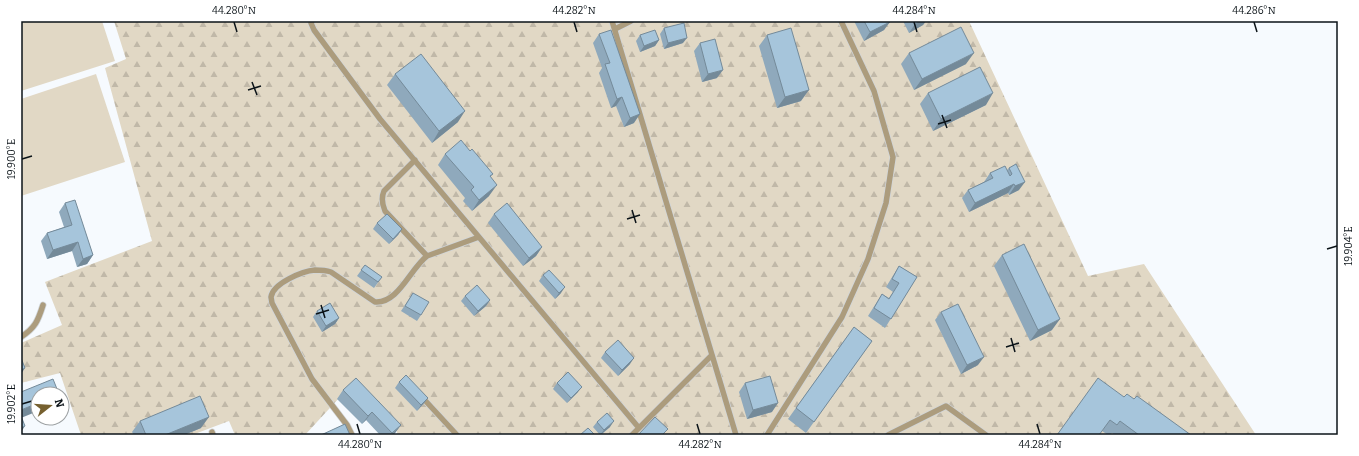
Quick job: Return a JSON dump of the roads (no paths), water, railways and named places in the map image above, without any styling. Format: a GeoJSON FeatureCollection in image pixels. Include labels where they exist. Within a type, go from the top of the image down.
{"type":"FeatureCollection","features":[{"type":"Feature","properties":{"kind":"lane"},"geometry":{"type":"LineString","coordinates":[[312,21],[311,23],[314,30],[380,119],[639,428]]}},
{"type":"Feature","properties":{"kind":"lane"},"geometry":{"type":"LineString","coordinates":[[612,21],[736,435]]}},
{"type":"Feature","properties":{"kind":"lane"},"geometry":{"type":"LineString","coordinates":[[615,29],[631,21]]}},
{"type":"Feature","properties":{"kind":"lane"},"geometry":{"type":"LineString","coordinates":[[767,435],[842,317],[868,259],[886,203],[893,158],[874,91],[841,21]]}},
{"type":"Feature","properties":{"kind":"lane"},"geometry":{"type":"LineString","coordinates":[[415,160],[384,191],[382,195],[383,205],[386,211],[427,256]]}},
{"type":"Feature","properties":{"kind":"lane"},"geometry":{"type":"LineString","coordinates":[[352,435],[347,425],[312,379],[272,303],[271,297],[273,291],[280,284],[294,276],[314,270],[324,270],[330,272],[375,302],[380,303],[388,300],[395,294],[420,261],[427,256],[479,237]]}},
{"type":"Feature","properties":{"kind":"lane"},"geometry":{"type":"LineString","coordinates":[[21,337],[30,331],[37,322],[43,305]]}},
{"type":"Feature","properties":{"kind":"lane"},"geometry":{"type":"LineString","coordinates":[[632,435],[712,355]]}},
{"type":"Feature","properties":{"kind":"lane"},"geometry":{"type":"LineString","coordinates":[[417,392],[458,435]]}},
{"type":"Feature","properties":{"kind":"lane"},"geometry":{"type":"LineString","coordinates":[[888,435],[946,406],[986,435]]}}]}
